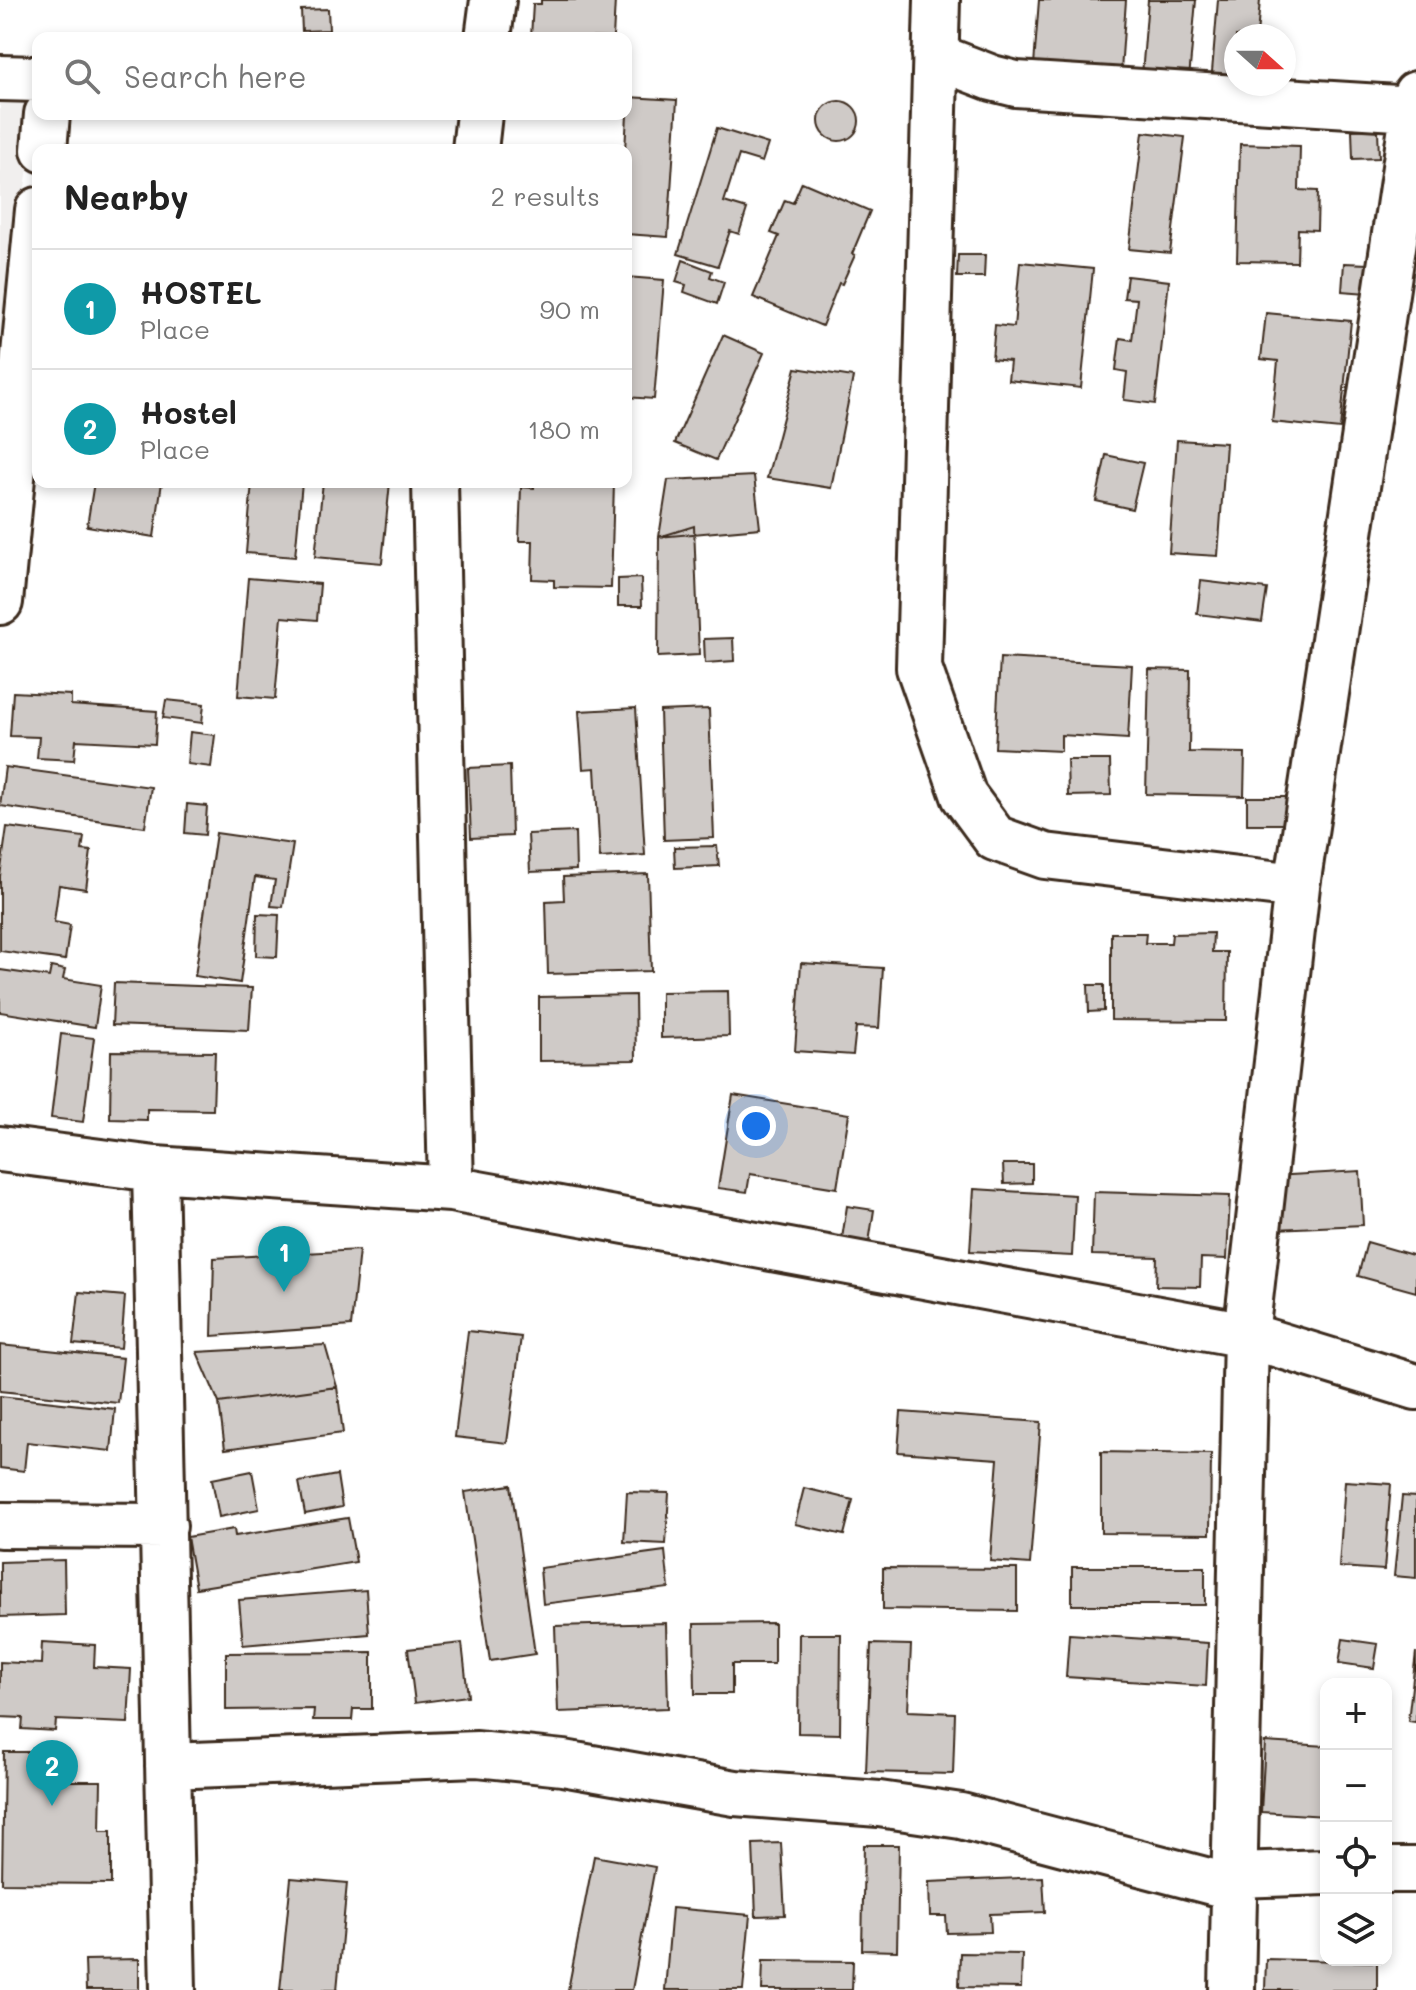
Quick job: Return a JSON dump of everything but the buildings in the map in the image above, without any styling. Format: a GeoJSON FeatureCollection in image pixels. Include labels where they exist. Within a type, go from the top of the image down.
{"type":"FeatureCollection","features":[{"type":"Feature","properties":{"kind":"street"},"geometry":{"type":"LineString","coordinates":[[489,32],[493,0]]}},
{"type":"Feature","properties":{"kind":"street"},"geometry":{"type":"LineString","coordinates":[[937,0],[919,668],[964,796],[995,838],[1045,856],[1297,886]]}},
{"type":"Feature","properties":{"kind":"street"},"geometry":{"type":"LineString","coordinates":[[935,56],[1016,84],[1415,101],[1297,886],[1246,1335],[1232,1990]]}},
{"type":"Feature","properties":{"kind":"street"},"geometry":{"type":"LineString","coordinates":[[0,78],[32,79]]}},
{"type":"Feature","properties":{"kind":"street"},"geometry":{"type":"LineString","coordinates":[[44,144],[46,120]]}},
{"type":"Feature","properties":{"kind":"street"},"geometry":{"type":"LineString","coordinates":[[476,144],[478,120]]}},
{"type":"Feature","properties":{"kind":"street"},"geometry":{"type":"LineString","coordinates":[[0,602],[32,272]]}},
{"type":"Feature","properties":{"kind":"street"},"geometry":{"type":"LineString","coordinates":[[435,488],[451,1189]]}},
{"type":"Feature","properties":{"kind":"street"},"geometry":{"type":"LineString","coordinates":[[0,1149],[155,1169],[451,1189],[1246,1335],[1416,1387]]}},
{"type":"Feature","properties":{"kind":"street"},"geometry":{"type":"LineString","coordinates":[[155,1169],[173,1990]]}},
{"type":"Feature","properties":{"kind":"street"},"geometry":{"type":"LineString","coordinates":[[0,1525],[164,1526]]}},
{"type":"Feature","properties":{"kind":"street"},"geometry":{"type":"LineString","coordinates":[[168,1766],[477,1754],[563,1763],[735,1793],[879,1804],[961,1816],[1235,1882],[1320,1873]]}},
{"type":"Feature","properties":{"kind":"street"},"geometry":{"type":"LineString","coordinates":[[1392,1870],[1416,1870]]}},
{"type":"Feature","properties":{"kind":"shaded area"},"geometry":{"type":"Polygon","coordinates":[[[0,99],[32,101],[32,120],[35,120],[0,354],[0,99]]]}},
{"type":"Feature","properties":{"kind":"place","name":"HOSTEL"},"geometry":{"type":"Point","coordinates":[284,1292]}},
{"type":"Feature","properties":{"kind":"place","name":"Hostel"},"geometry":{"type":"Point","coordinates":[52,1806]}}]}
